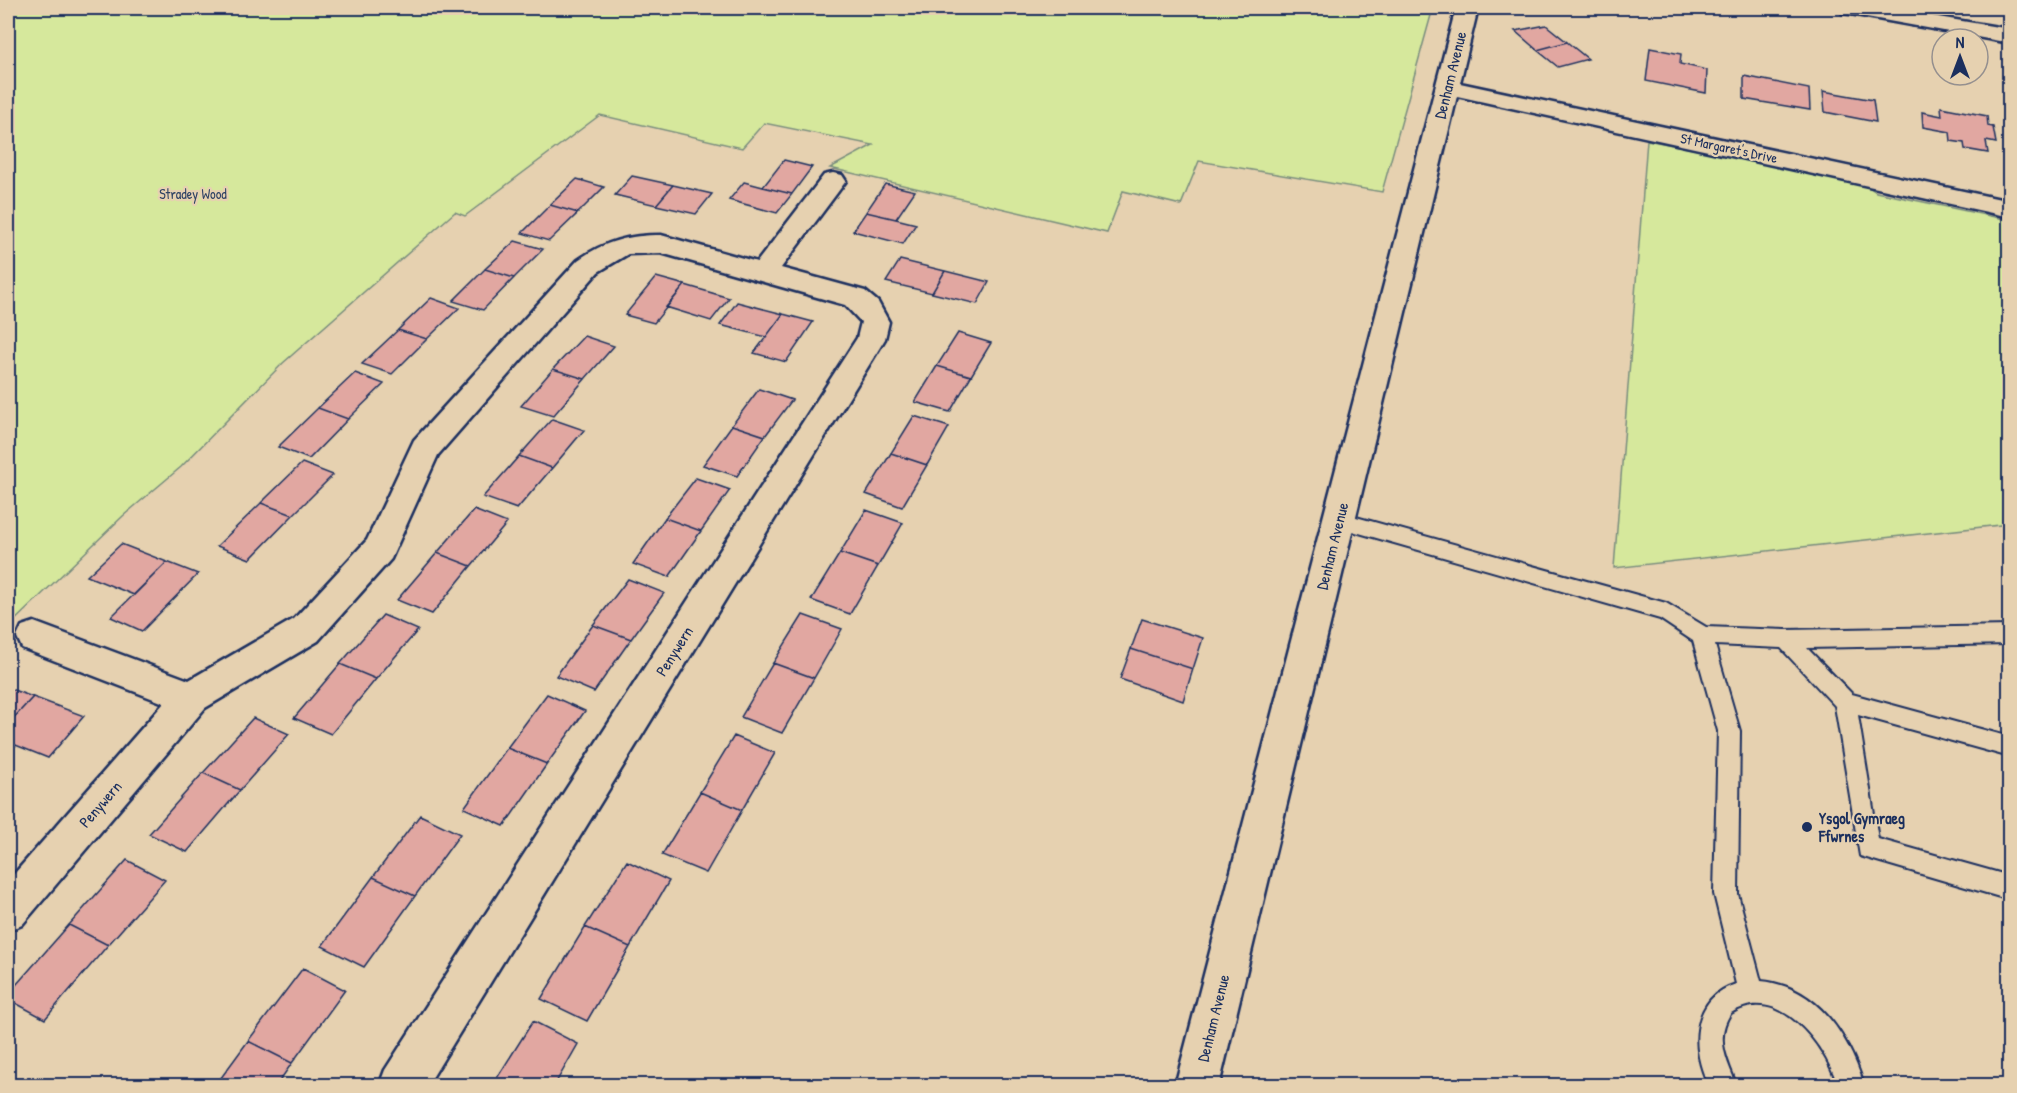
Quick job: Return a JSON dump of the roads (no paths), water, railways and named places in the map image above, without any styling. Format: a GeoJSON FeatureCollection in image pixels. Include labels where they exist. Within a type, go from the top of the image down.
{"type":"FeatureCollection","features":[{"type":"Feature","properties":{"kind":"street","name":"Denham Avenue"},"geometry":{"type":"LineString","coordinates":[[1197,1086],[1467,8]]}},
{"type":"Feature","properties":{"kind":"street"},"geometry":{"type":"LineString","coordinates":[[1850,8],[2010,36]]}},
{"type":"Feature","properties":{"kind":"street","name":"St Margaret's Drive"},"geometry":{"type":"LineString","coordinates":[[1448,87],[2010,209]]}},
{"type":"Feature","properties":{"kind":"street"},"geometry":{"type":"LineString","coordinates":[[763,273],[833,180]]}},
{"type":"Feature","properties":{"kind":"street","name":"Penywern"},"geometry":{"type":"LineString","coordinates":[[8,911],[192,697],[306,630],[379,549],[425,448],[588,266],[612,248],[634,243],[661,244],[855,298],[868,309],[875,322],[871,339],[401,1086]]}},
{"type":"Feature","properties":{"kind":"street"},"geometry":{"type":"LineString","coordinates":[[34,638],[192,697]]}},
{"type":"Feature","properties":{"kind":"lane"},"geometry":{"type":"LineString","coordinates":[[1338,520],[1666,612],[1702,636],[1786,639],[2010,635]]}},
{"type":"Feature","properties":{"kind":"lane"},"geometry":{"type":"LineString","coordinates":[[1702,636],[1729,731],[1726,894],[1751,993]]}},
{"type":"Feature","properties":{"kind":"lane"},"geometry":{"type":"LineString","coordinates":[[1786,639],[1845,702],[2010,747]]}},
{"type":"Feature","properties":{"kind":"lane"},"geometry":{"type":"LineString","coordinates":[[1845,702],[1868,848],[2010,888]]}},
{"type":"Feature","properties":{"kind":"lane"},"geometry":{"type":"LineString","coordinates":[[1724,1086],[1710,1052],[1708,1029],[1717,1011],[1731,998],[1751,993],[1772,996],[1816,1022],[1833,1042],[1846,1065],[1851,1086]]}},
{"type":"Feature","properties":{"kind":"place","name":"Ysgol Gymraeg Ffwrnes"},"geometry":{"type":"Point","coordinates":[1807,827]}},
{"type":"Feature","properties":{"kind":"park label","name":"Stradey Wood"},"geometry":{"type":"Point","coordinates":[193,194]}}]}
